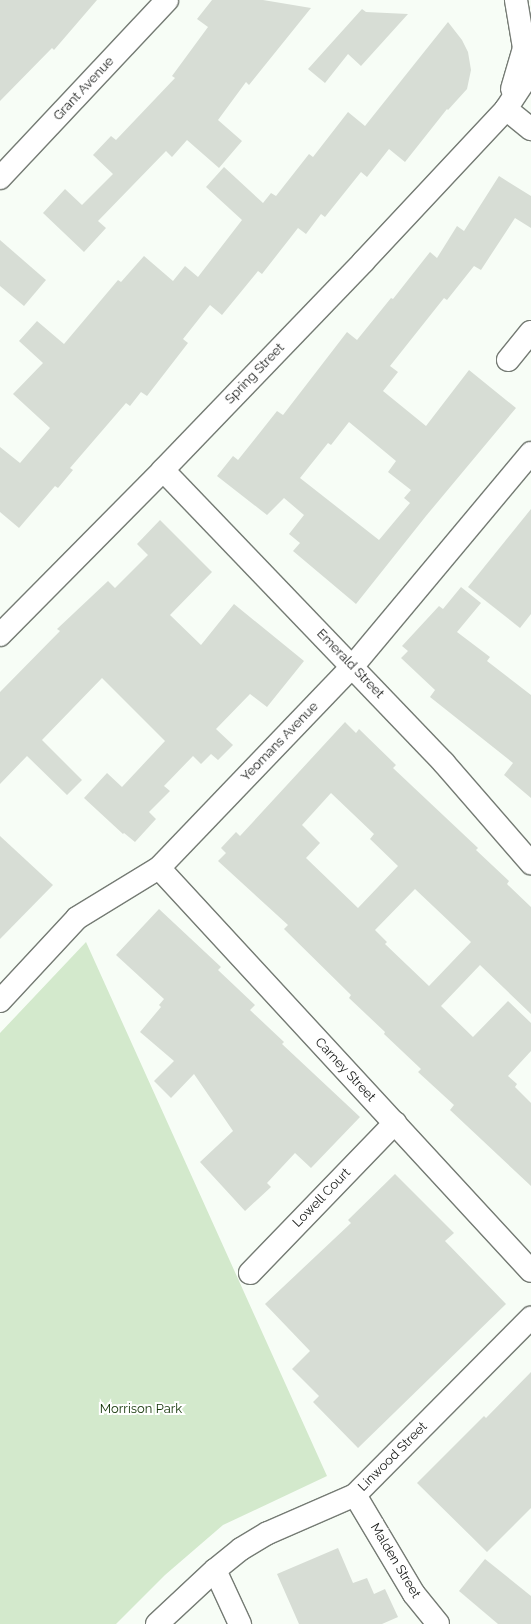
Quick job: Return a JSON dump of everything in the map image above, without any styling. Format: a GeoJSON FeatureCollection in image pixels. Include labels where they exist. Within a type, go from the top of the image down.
{"type":"FeatureCollection","features":[{"type":"Feature","properties":{"kind":"street","name":"Grant Avenue"},"geometry":{"type":"LineString","coordinates":[[0,178],[167,0]]}},
{"type":"Feature","properties":{"kind":"street","name":"Spring Street"},"geometry":{"type":"LineString","coordinates":[[506,109],[524,48],[516,0]]}},
{"type":"Feature","properties":{"kind":"street","name":"Spring Street"},"geometry":{"type":"LineString","coordinates":[[0,635],[163,470],[363,262],[506,109],[531,71]]}},
{"type":"Feature","properties":{"kind":"street"},"geometry":{"type":"LineString","coordinates":[[506,109],[531,129]]}},
{"type":"Feature","properties":{"kind":"street"},"geometry":{"type":"LineString","coordinates":[[508,360],[531,332]]}},
{"type":"Feature","properties":{"kind":"street","name":"Yeomans Avenue"},"geometry":{"type":"LineString","coordinates":[[0,1001],[77,918],[159,868],[352,667],[531,453]]}},
{"type":"Feature","properties":{"kind":"street","name":"Emerald Street"},"geometry":{"type":"LineString","coordinates":[[163,470],[444,763],[531,863]]}},
{"type":"Feature","properties":{"kind":"street","name":"Carney Street"},"geometry":{"type":"LineString","coordinates":[[159,868],[531,1271]]}},
{"type":"Feature","properties":{"kind":"street","name":"Lowell Court"},"geometry":{"type":"LineString","coordinates":[[250,1273],[394,1123]]}},
{"type":"Feature","properties":{"kind":"street","name":"Linwood Street"},"geometry":{"type":"LineString","coordinates":[[157,1624],[215,1570],[241,1549],[268,1533],[355,1495],[531,1318]]}},
{"type":"Feature","properties":{"kind":"street","name":"Malden Street"},"geometry":{"type":"LineString","coordinates":[[355,1495],[414,1594],[438,1624]]}},
{"type":"Feature","properties":{"kind":"street"},"geometry":{"type":"LineString","coordinates":[[215,1570],[240,1624]]}},
{"type":"Feature","properties":{"kind":"green space","name":"Morrison Park"},"geometry":{"type":"Polygon","coordinates":[[[86,942],[327,1476],[223,1525],[165,1575],[116,1624],[0,1624],[0,1033],[86,942]]]}},
{"type":"Feature","properties":{"kind":"building"},"geometry":{"type":"Polygon","coordinates":[[[0,0],[97,0],[54,50],[52,48],[0,101],[0,0]]]}},
{"type":"Feature","properties":{"kind":"building"},"geometry":{"type":"Polygon","coordinates":[[[212,0],[263,0],[311,8],[249,85],[246,82],[218,120],[242,141],[219,168],[187,140],[172,157],[166,151],[98,221],[106,228],[84,252],[43,213],[65,189],[82,205],[113,174],[93,155],[111,136],[116,140],[175,78],[172,76],[208,27],[197,19],[212,0]]]}},
{"type":"Feature","properties":{"kind":"building"},"geometry":{"type":"Polygon","coordinates":[[[362,9],[366,12],[408,14],[361,66],[348,54],[325,83],[308,69],[362,9]]]}},
{"type":"Feature","properties":{"kind":"building"},"geometry":{"type":"Polygon","coordinates":[[[448,22],[462,40],[468,52],[471,70],[467,89],[448,110],[447,109],[405,162],[389,149],[367,177],[361,172],[325,217],[321,214],[306,234],[298,228],[262,274],[258,271],[222,315],[210,305],[183,339],[188,343],[147,396],[141,392],[130,406],[126,403],[70,468],[73,470],[58,488],[55,486],[19,528],[0,512],[0,447],[20,463],[50,428],[13,394],[43,363],[19,341],[37,321],[64,344],[118,280],[121,282],[144,256],[173,281],[185,266],[198,277],[242,220],[206,187],[224,167],[263,203],[271,193],[276,196],[309,154],[313,157],[348,112],[365,126],[448,22]]]}},
{"type":"Feature","properties":{"kind":"building"},"geometry":{"type":"Polygon","coordinates":[[[499,176],[531,196],[531,228],[515,218],[481,270],[474,266],[447,300],[444,298],[390,366],[398,372],[383,391],[426,426],[469,370],[516,408],[426,516],[356,604],[293,551],[300,543],[289,534],[304,515],[284,498],[267,515],[217,476],[233,456],[238,460],[277,411],[283,415],[347,332],[357,340],[391,298],[393,299],[430,252],[437,258],[457,226],[464,231],[499,176]],[[349,422],[331,445],[328,443],[300,478],[379,540],[410,503],[404,498],[411,490],[388,472],[396,461],[349,422]]]}},
{"type":"Feature","properties":{"kind":"building"},"geometry":{"type":"Polygon","coordinates":[[[0,240],[46,280],[24,306],[0,286],[0,240]]]}},
{"type":"Feature","properties":{"kind":"building"},"geometry":{"type":"Polygon","coordinates":[[[531,509],[531,614],[520,628],[468,587],[531,509]]]}},
{"type":"Feature","properties":{"kind":"building"},"geometry":{"type":"Polygon","coordinates":[[[160,520],[212,572],[170,615],[201,645],[234,604],[304,661],[267,707],[250,694],[216,729],[233,745],[218,760],[211,754],[201,764],[193,756],[164,786],[170,791],[149,812],[156,819],[135,842],[124,833],[123,834],[84,798],[107,773],[122,787],[165,741],[102,678],[42,740],[82,780],[67,795],[27,756],[0,784],[0,692],[60,631],[57,629],[108,581],[115,588],[148,555],[137,544],[160,520]]]}},
{"type":"Feature","properties":{"kind":"building"},"geometry":{"type":"Polygon","coordinates":[[[461,587],[481,603],[457,632],[490,657],[487,661],[531,695],[531,798],[504,775],[513,763],[430,697],[435,690],[401,658],[408,651],[402,646],[439,606],[443,609],[461,587]]]}},
{"type":"Feature","properties":{"kind":"building"},"geometry":{"type":"Polygon","coordinates":[[[345,722],[356,733],[359,729],[396,765],[393,768],[478,848],[476,850],[509,881],[507,884],[531,907],[531,1014],[480,965],[441,1006],[473,1037],[508,1001],[531,1023],[531,1051],[508,1076],[517,1084],[515,1087],[531,1103],[531,1186],[450,1110],[454,1105],[418,1072],[421,1069],[384,1034],[385,1032],[349,998],[351,995],[284,929],[288,925],[218,861],[226,853],[221,848],[236,832],[240,836],[345,722]],[[331,793],[302,825],[320,843],[306,858],[358,908],[398,866],[370,839],[374,834],[331,793]],[[415,889],[375,930],[387,942],[385,944],[429,986],[471,942],[415,889]]]}},
{"type":"Feature","properties":{"kind":"building"},"geometry":{"type":"Polygon","coordinates":[[[0,836],[53,885],[0,939],[0,836]]]}},
{"type":"Feature","properties":{"kind":"building"},"geometry":{"type":"Polygon","coordinates":[[[159,909],[221,967],[218,970],[255,1005],[250,1010],[284,1042],[282,1044],[360,1117],[311,1168],[295,1153],[267,1183],[271,1187],[245,1211],[200,1162],[233,1131],[194,1074],[171,1098],[154,1081],[174,1061],[140,1032],[161,1007],[159,1005],[164,999],[116,955],[159,909]]]}},
{"type":"Feature","properties":{"kind":"building"},"geometry":{"type":"Polygon","coordinates":[[[395,1174],[454,1233],[445,1241],[506,1304],[358,1448],[313,1402],[319,1396],[292,1369],[310,1351],[265,1304],[351,1223],[348,1220],[395,1174]]]}},
{"type":"Feature","properties":{"kind":"building"},"geometry":{"type":"Polygon","coordinates":[[[531,1372],[531,1508],[487,1552],[417,1483],[484,1416],[486,1418],[531,1372]]]}},
{"type":"Feature","properties":{"kind":"building"},"geometry":{"type":"Polygon","coordinates":[[[338,1548],[353,1583],[367,1578],[374,1594],[385,1589],[398,1617],[382,1624],[299,1624],[277,1574],[338,1548]]]}},
{"type":"Feature","properties":{"kind":"building"},"geometry":{"type":"Polygon","coordinates":[[[485,1559],[531,1596],[531,1624],[498,1624],[459,1591],[485,1559]]]}}]}
